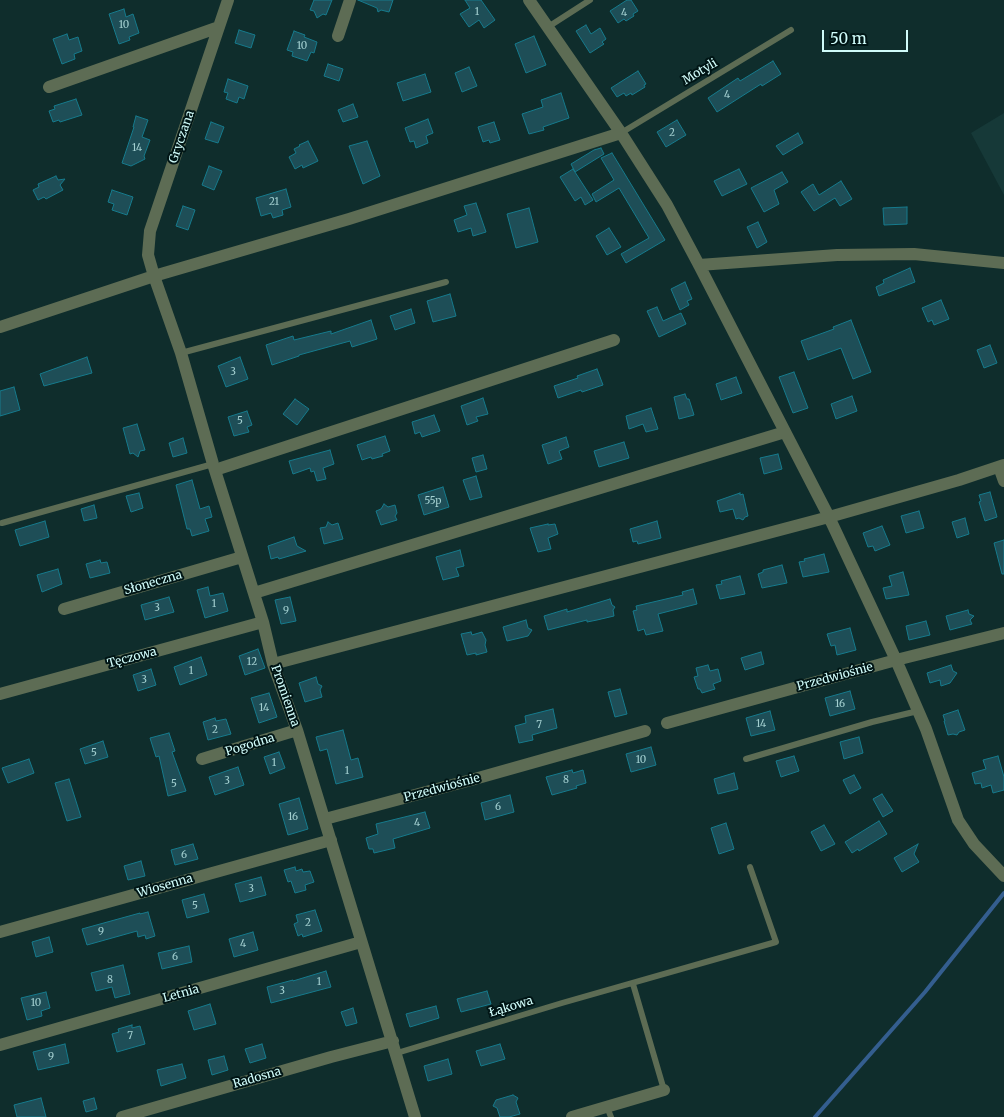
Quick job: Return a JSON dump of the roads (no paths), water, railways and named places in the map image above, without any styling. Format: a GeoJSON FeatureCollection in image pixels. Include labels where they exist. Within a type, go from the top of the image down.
{"type":"FeatureCollection","features":[{"type":"Feature","properties":{"kind":"street","name":"Gryczana"},"geometry":{"type":"LineString","coordinates":[[154,276],[148,255],[150,231],[228,0]]}},
{"type":"Feature","properties":{"kind":"street"},"geometry":{"type":"LineString","coordinates":[[338,36],[350,0]]}},
{"type":"Feature","properties":{"kind":"street"},"geometry":{"type":"LineString","coordinates":[[529,0],[667,205],[829,517],[919,711],[958,820],[974,844],[1004,876]]}},
{"type":"Feature","properties":{"kind":"street"},"geometry":{"type":"LineString","coordinates":[[49,87],[219,27]]}},
{"type":"Feature","properties":{"kind":"street"},"geometry":{"type":"LineString","coordinates":[[0,327],[154,276],[349,219],[620,133]]}},
{"type":"Feature","properties":{"kind":"street"},"geometry":{"type":"LineString","coordinates":[[699,265],[837,255],[914,254],[1004,263]]}},
{"type":"Feature","properties":{"kind":"street","name":"Promienna"},"geometry":{"type":"LineString","coordinates":[[154,276],[181,353],[274,664],[297,730],[415,1117]]}},
{"type":"Feature","properties":{"kind":"street"},"geometry":{"type":"LineString","coordinates":[[214,467],[614,340]]}},
{"type":"Feature","properties":{"kind":"street"},"geometry":{"type":"LineString","coordinates":[[254,593],[785,432]]}},
{"type":"Feature","properties":{"kind":"street"},"geometry":{"type":"LineString","coordinates":[[274,664],[829,517],[1002,466],[1004,481]]}},
{"type":"Feature","properties":{"kind":"street","name":"Słoneczna"},"geometry":{"type":"LineString","coordinates":[[64,609],[242,557]]}},
{"type":"Feature","properties":{"kind":"street","name":"Tęczowa"},"geometry":{"type":"LineString","coordinates":[[0,694],[263,622]]}},
{"type":"Feature","properties":{"kind":"street","name":"Przedwiośnie"},"geometry":{"type":"LineString","coordinates":[[667,723],[896,660],[1004,633]]}},
{"type":"Feature","properties":{"kind":"street","name":"Pogodna"},"geometry":{"type":"LineString","coordinates":[[202,760],[297,730]]}},
{"type":"Feature","properties":{"kind":"street","name":"Przedwiośnie"},"geometry":{"type":"LineString","coordinates":[[324,819],[645,731]]}},
{"type":"Feature","properties":{"kind":"street","name":"Wiosenna"},"geometry":{"type":"LineString","coordinates":[[0,932],[330,840]]}},
{"type":"Feature","properties":{"kind":"street","name":"Letnia"},"geometry":{"type":"LineString","coordinates":[[0,1045],[362,942]]}},
{"type":"Feature","properties":{"kind":"street","name":"Radosna"},"geometry":{"type":"LineString","coordinates":[[122,1117],[395,1047]]}},
{"type":"Feature","properties":{"kind":"street"},"geometry":{"type":"LineString","coordinates":[[572,1117],[609,1112],[664,1090]]}},
{"type":"Feature","properties":{"kind":"lane"},"geometry":{"type":"LineString","coordinates":[[548,27],[590,0]]}},
{"type":"Feature","properties":{"kind":"lane","name":"Motyli"},"geometry":{"type":"LineString","coordinates":[[620,133],[791,30]]}},
{"type":"Feature","properties":{"kind":"lane"},"geometry":{"type":"LineString","coordinates":[[181,353],[446,282]]}},
{"type":"Feature","properties":{"kind":"lane"},"geometry":{"type":"LineString","coordinates":[[2,523],[214,467]]}},
{"type":"Feature","properties":{"kind":"lane"},"geometry":{"type":"LineString","coordinates":[[746,759],[872,722],[919,711]]}},
{"type":"Feature","properties":{"kind":"lane","name":"Łąkowa"},"geometry":{"type":"LineString","coordinates":[[395,1047],[633,984],[776,942],[750,867]]}},
{"type":"Feature","properties":{"kind":"lane"},"geometry":{"type":"LineString","coordinates":[[633,984],[664,1090]]}},
{"type":"Feature","properties":{"kind":"waterway"},"geometry":{"type":"LineString","coordinates":[[815,1117],[925,992],[1004,893]]}}]}
